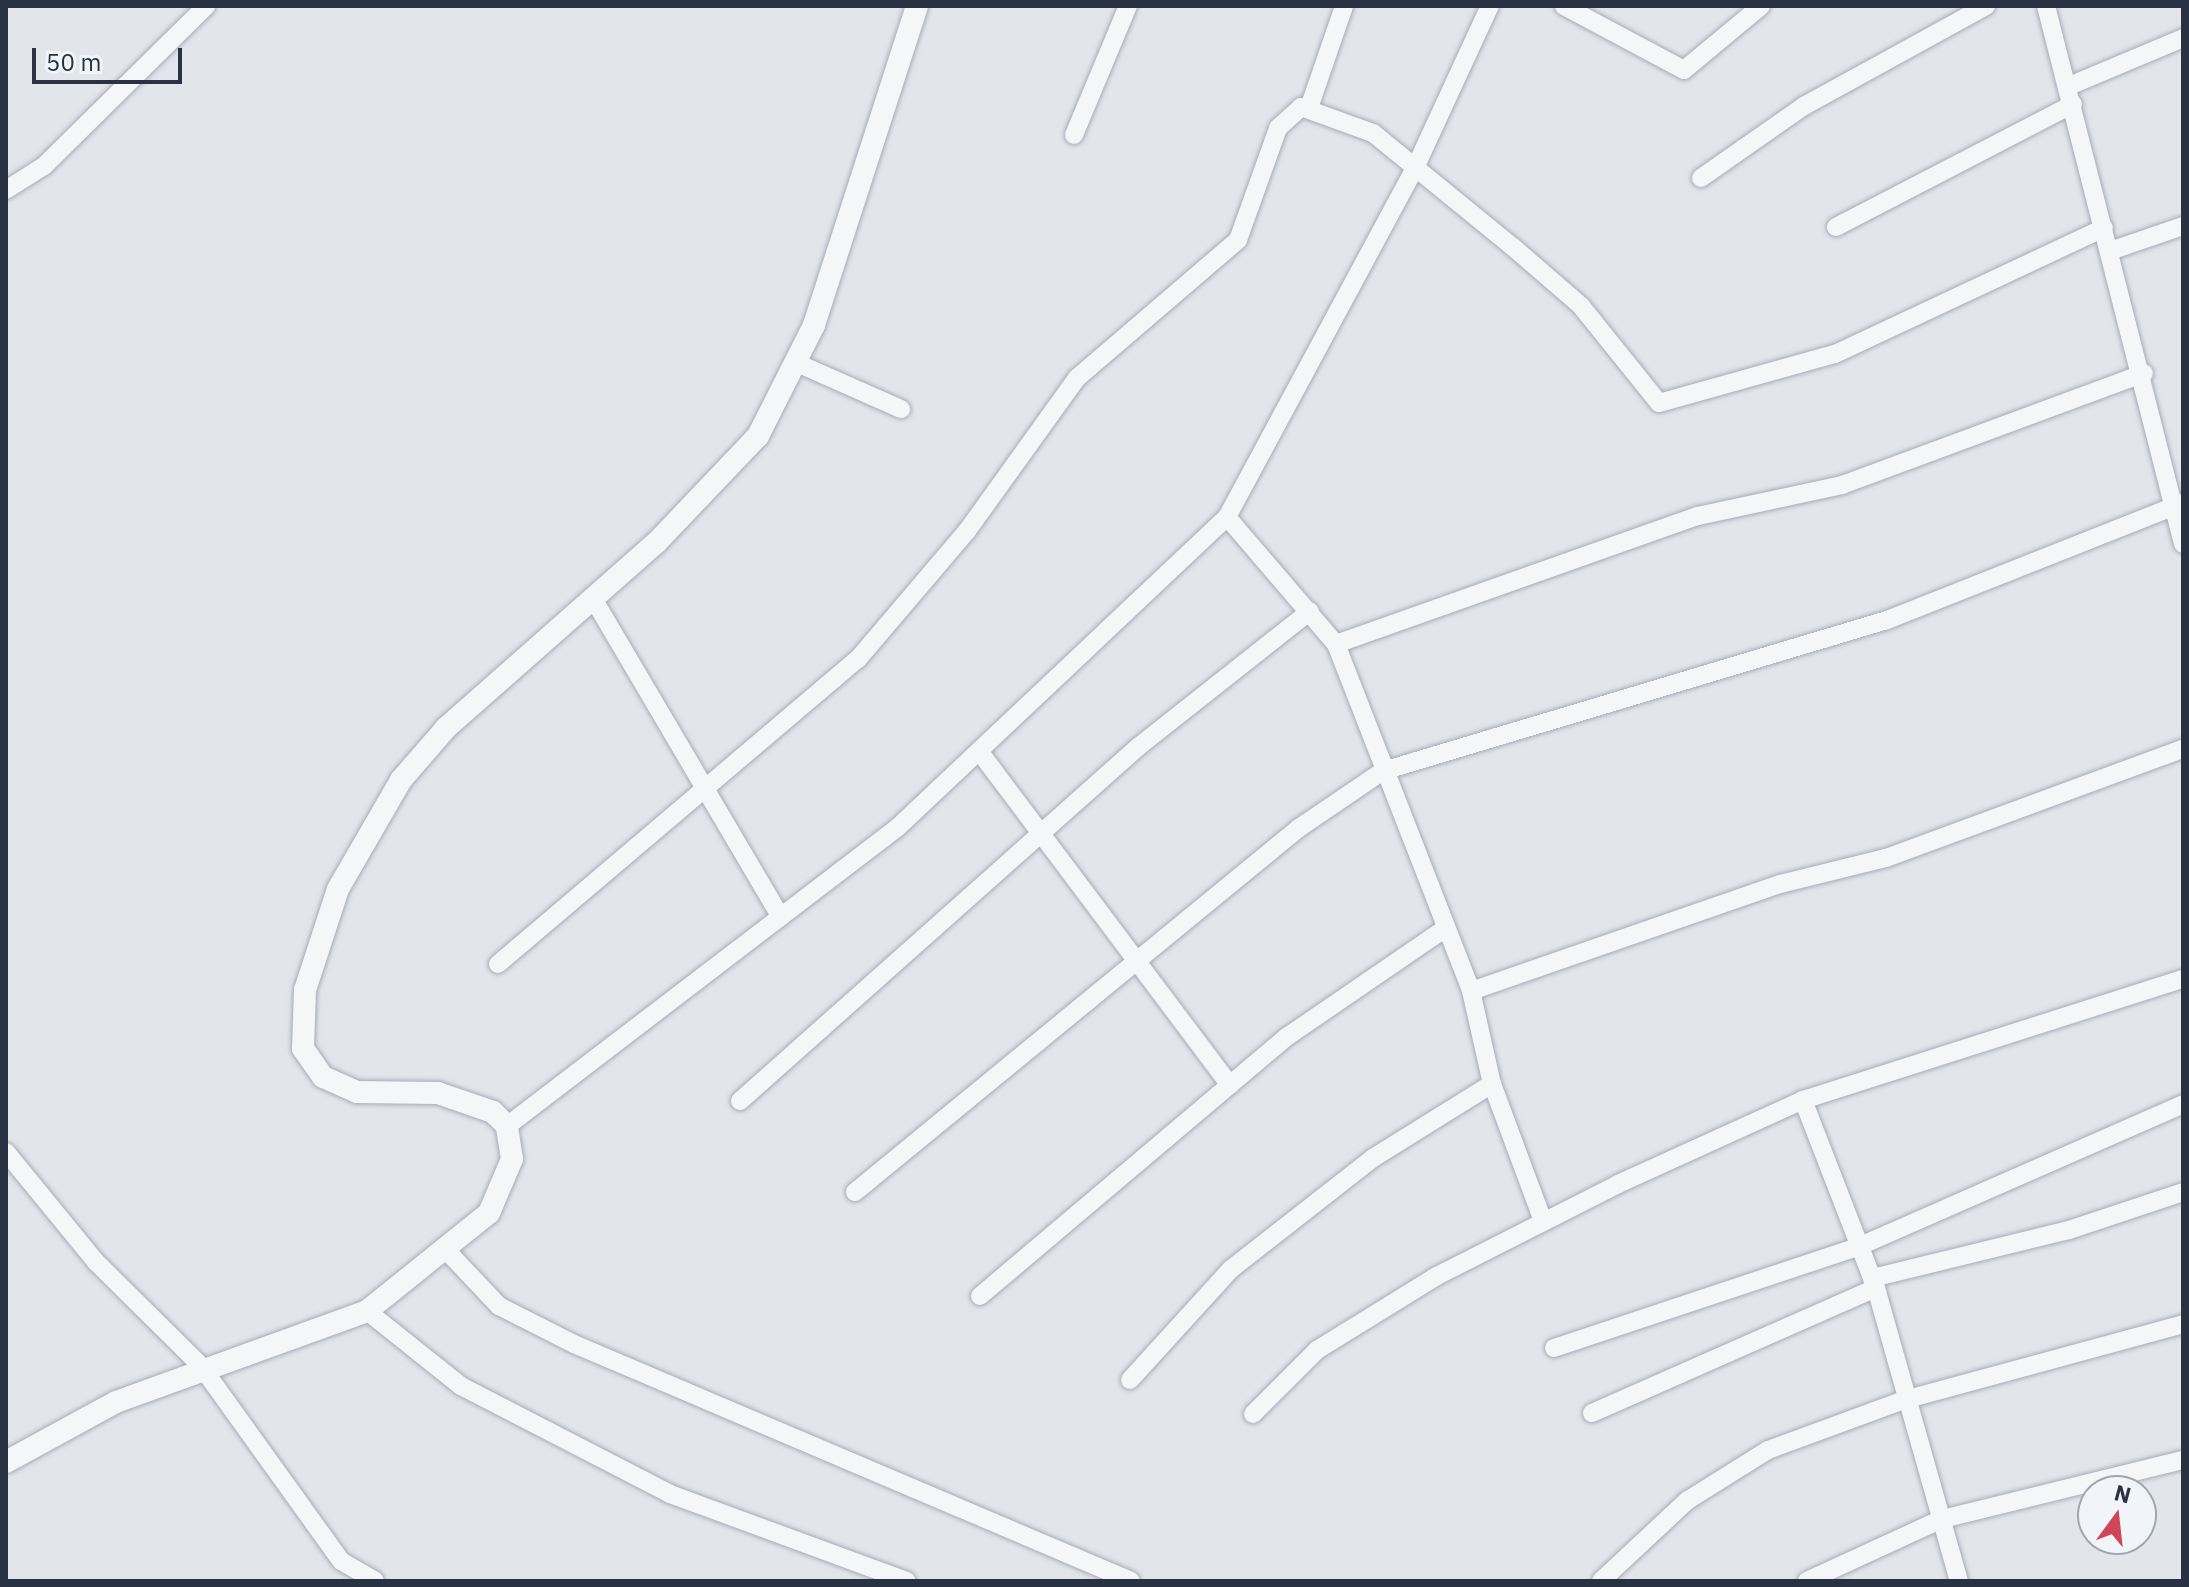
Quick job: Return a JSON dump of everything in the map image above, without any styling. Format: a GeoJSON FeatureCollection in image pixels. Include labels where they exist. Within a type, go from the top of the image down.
{"type":"FeatureCollection","features":[{"type":"Feature","properties":{"kind":"street"},"geometry":{"type":"LineString","coordinates":[[6,190],[44,166],[206,6]]}},
{"type":"Feature","properties":{"kind":"street"},"geometry":{"type":"LineString","coordinates":[[507,1126],[476,1101],[357,1092],[323,1077],[303,1048],[299,1019],[338,889],[401,780],[446,728],[594,600],[758,436],[797,363],[917,6]]}},
{"type":"Feature","properties":{"kind":"street"},"geometry":{"type":"LineString","coordinates":[[1074,135],[1128,6]]}},
{"type":"Feature","properties":{"kind":"street"},"geometry":{"type":"LineString","coordinates":[[498,964],[858,659],[967,531],[1107,345],[1195,284],[1238,240],[1278,128],[1310,105],[1344,6]]}},
{"type":"Feature","properties":{"kind":"street"},"geometry":{"type":"LineString","coordinates":[[507,1126],[897,828],[1227,517],[1415,168],[1490,6]]}},
{"type":"Feature","properties":{"kind":"street"},"geometry":{"type":"LineString","coordinates":[[1564,6],[1684,70],[1761,6]]}},
{"type":"Feature","properties":{"kind":"street"},"geometry":{"type":"LineString","coordinates":[[1701,178],[1804,106],[1986,6]]}},
{"type":"Feature","properties":{"kind":"street"},"geometry":{"type":"LineString","coordinates":[[2046,6],[2144,373],[2177,506],[2183,544]]}},
{"type":"Feature","properties":{"kind":"street"},"geometry":{"type":"LineString","coordinates":[[1836,227],[2071,95],[2183,38]]}},
{"type":"Feature","properties":{"kind":"street"},"geometry":{"type":"LineString","coordinates":[[1310,105],[1373,133],[1581,306],[1659,403],[1835,354],[2104,228]]}},
{"type":"Feature","properties":{"kind":"street"},"geometry":{"type":"LineString","coordinates":[[2110,251],[2183,226]]}},
{"type":"Feature","properties":{"kind":"street"},"geometry":{"type":"LineString","coordinates":[[797,363],[901,409]]}},
{"type":"Feature","properties":{"kind":"street"},"geometry":{"type":"LineString","coordinates":[[1336,644],[1698,516],[1842,485],[2144,373]]}},
{"type":"Feature","properties":{"kind":"street"},"geometry":{"type":"LineString","coordinates":[[855,1192],[1299,828],[1383,771],[1887,620],[2177,506]]}},
{"type":"Feature","properties":{"kind":"street"},"geometry":{"type":"LineString","coordinates":[[1227,517],[1336,644],[1444,929],[1471,991],[1492,1084],[1543,1221]]}},
{"type":"Feature","properties":{"kind":"street"},"geometry":{"type":"LineString","coordinates":[[594,600],[781,917]]}},
{"type":"Feature","properties":{"kind":"street"},"geometry":{"type":"LineString","coordinates":[[740,1101],[1040,832],[1310,611]]}},
{"type":"Feature","properties":{"kind":"street"},"geometry":{"type":"LineString","coordinates":[[1471,991],[1780,884],[1886,858],[2183,749]]}},
{"type":"Feature","properties":{"kind":"street"},"geometry":{"type":"LineString","coordinates":[[979,751],[1134,964],[1230,1085]]}},
{"type":"Feature","properties":{"kind":"street"},"geometry":{"type":"LineString","coordinates":[[980,1296],[1230,1085],[1444,929]]}},
{"type":"Feature","properties":{"kind":"street"},"geometry":{"type":"LineString","coordinates":[[1253,1414],[1317,1350],[1543,1221],[1803,1100],[2183,979]]}},
{"type":"Feature","properties":{"kind":"street"},"geometry":{"type":"LineString","coordinates":[[1130,1380],[1231,1269],[1373,1158],[1492,1084]]}},
{"type":"Feature","properties":{"kind":"street"},"geometry":{"type":"LineString","coordinates":[[1803,1100],[1874,1283],[1904,1400],[1959,1581]]}},
{"type":"Feature","properties":{"kind":"street"},"geometry":{"type":"LineString","coordinates":[[1554,1348],[1860,1246],[2183,1104]]}},
{"type":"Feature","properties":{"kind":"street"},"geometry":{"type":"LineString","coordinates":[[6,1462],[116,1402],[201,1366],[367,1311],[447,1251],[489,1213],[506,1185],[507,1126]]}},
{"type":"Feature","properties":{"kind":"street"},"geometry":{"type":"LineString","coordinates":[[6,1152],[96,1262],[201,1366],[341,1561],[375,1581]]}},
{"type":"Feature","properties":{"kind":"street"},"geometry":{"type":"LineString","coordinates":[[1592,1413],[1874,1283],[2069,1230],[2183,1192]]}},
{"type":"Feature","properties":{"kind":"street"},"geometry":{"type":"LineString","coordinates":[[447,1251],[499,1306],[574,1344],[1131,1581]]}},
{"type":"Feature","properties":{"kind":"street"},"geometry":{"type":"LineString","coordinates":[[367,1311],[461,1386],[670,1494],[907,1581]]}},
{"type":"Feature","properties":{"kind":"street"},"geometry":{"type":"LineString","coordinates":[[1601,1581],[1727,1472],[1904,1400],[2183,1324]]}},
{"type":"Feature","properties":{"kind":"street"},"geometry":{"type":"LineString","coordinates":[[1807,1581],[1942,1519],[2183,1460]]}}]}
